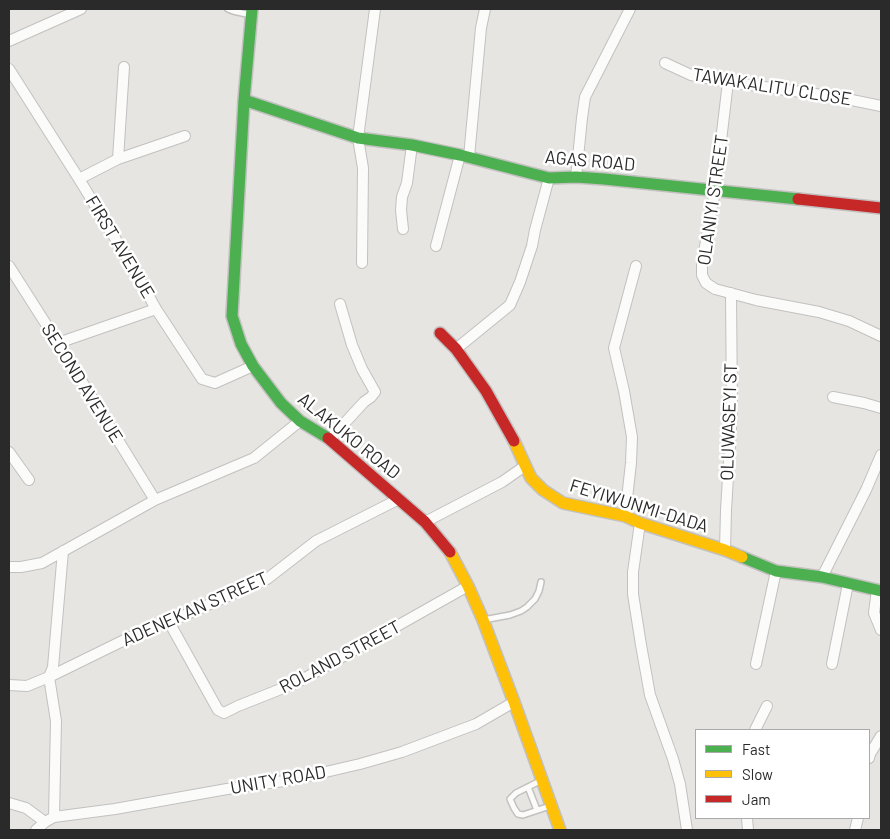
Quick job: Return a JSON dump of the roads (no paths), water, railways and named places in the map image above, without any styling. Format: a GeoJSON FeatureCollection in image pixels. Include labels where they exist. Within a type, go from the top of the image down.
{"type":"FeatureCollection","features":[{"type":"Feature","properties":{"kind":"street"},"geometry":{"type":"LineString","coordinates":[[9,41],[81,9]]}},
{"type":"Feature","properties":{"kind":"street"},"geometry":{"type":"LineString","coordinates":[[362,263],[363,168],[358,138],[375,9]]}},
{"type":"Feature","properties":{"kind":"street"},"geometry":{"type":"LineString","coordinates":[[436,246],[464,156],[485,9]]}},
{"type":"Feature","properties":{"kind":"street"},"geometry":{"type":"LineString","coordinates":[[576,177],[586,97],[630,9]]}},
{"type":"Feature","properties":{"kind":"street","name":"ALAKUKO ROAD"},"geometry":{"type":"LineString","coordinates":[[251,12],[232,316],[241,344],[253,366],[281,403],[300,421],[330,439],[399,499],[425,522],[449,551],[468,586],[483,620],[560,830]]}},
{"type":"Feature","properties":{"kind":"street","name":"TAWAKALITU CLOSE"},"geometry":{"type":"LineString","coordinates":[[665,63],[692,75],[728,82],[837,97],[881,106]]}},
{"type":"Feature","properties":{"kind":"street"},"geometry":{"type":"LineString","coordinates":[[118,160],[124,67]]}},
{"type":"Feature","properties":{"kind":"street","name":"FIRST AVENUE"},"geometry":{"type":"LineString","coordinates":[[9,69],[79,179],[156,309],[202,379],[215,383],[253,366]]}},
{"type":"Feature","properties":{"kind":"street","name":"OLANIYI STREET"},"geometry":{"type":"LineString","coordinates":[[728,82],[715,191],[702,263],[702,275],[706,283],[715,289],[756,300],[819,312],[849,321],[881,336]]}},
{"type":"Feature","properties":{"kind":"street","name":"AGAS ROAD"},"geometry":{"type":"LineString","coordinates":[[244,100],[358,138],[412,145],[549,178],[576,177],[840,202],[881,208]]}},
{"type":"Feature","properties":{"kind":"street"},"geometry":{"type":"LineString","coordinates":[[79,179],[118,160],[184,136]]}},
{"type":"Feature","properties":{"kind":"street"},"geometry":{"type":"LineString","coordinates":[[403,229],[402,197],[407,183],[412,145]]}},
{"type":"Feature","properties":{"kind":"street"},"geometry":{"type":"LineString","coordinates":[[456,348],[510,305],[532,246],[549,178]]}},
{"type":"Feature","properties":{"kind":"street"},"geometry":{"type":"LineString","coordinates":[[624,516],[631,463],[632,437],[614,348],[636,266]]}},
{"type":"Feature","properties":{"kind":"street","name":"SECOND AVENUE"},"geometry":{"type":"LineString","coordinates":[[9,267],[155,500]]}},
{"type":"Feature","properties":{"kind":"street","name":"OLUWASEYI ST"},"geometry":{"type":"LineString","coordinates":[[725,550],[732,412],[731,293]]}},
{"type":"Feature","properties":{"kind":"street"},"geometry":{"type":"LineString","coordinates":[[330,439],[375,392],[362,369],[352,345],[340,304]]}},
{"type":"Feature","properties":{"kind":"street"},"geometry":{"type":"LineString","coordinates":[[58,343],[156,309]]}},
{"type":"Feature","properties":{"kind":"street","name":"FEYIWUNMI-DADA"},"geometry":{"type":"LineString","coordinates":[[440,333],[456,348],[486,391],[519,450],[531,478],[543,490],[563,503],[624,516],[640,523],[725,550],[776,571],[822,578],[879,591]]}},
{"type":"Feature","properties":{"kind":"street"},"geometry":{"type":"LineString","coordinates":[[833,397],[881,408]]}},
{"type":"Feature","properties":{"kind":"street"},"geometry":{"type":"LineString","coordinates":[[9,567],[42,563],[155,500],[254,458],[300,421]]}},
{"type":"Feature","properties":{"kind":"street"},"geometry":{"type":"LineString","coordinates":[[9,452],[29,480]]}},
{"type":"Feature","properties":{"kind":"street"},"geometry":{"type":"LineString","coordinates":[[822,578],[866,490],[881,455]]}},
{"type":"Feature","properties":{"kind":"street"},"geometry":{"type":"LineString","coordinates":[[425,522],[502,482],[525,466]]}},
{"type":"Feature","properties":{"kind":"street","name":"ADENEKAN STREET"},"geometry":{"type":"LineString","coordinates":[[9,685],[28,686],[153,626],[169,622],[267,579],[316,541],[399,499]]}},
{"type":"Feature","properties":{"kind":"street"},"geometry":{"type":"LineString","coordinates":[[640,523],[633,572],[633,594],[650,695],[680,784],[687,830]]}},
{"type":"Feature","properties":{"kind":"street"},"geometry":{"type":"LineString","coordinates":[[36,830],[49,820],[56,720],[49,677],[53,667],[63,551]]}},
{"type":"Feature","properties":{"kind":"street"},"geometry":{"type":"LineString","coordinates":[[756,664],[776,571]]}},
{"type":"Feature","properties":{"kind":"street"},"geometry":{"type":"LineString","coordinates":[[832,664],[848,584]]}},
{"type":"Feature","properties":{"kind":"street","name":"ROLAND STREET"},"geometry":{"type":"LineString","coordinates":[[169,622],[218,710],[224,713],[296,683],[468,586]]}},
{"type":"Feature","properties":{"kind":"street"},"geometry":{"type":"LineString","coordinates":[[879,591],[874,613],[881,630]]}},
{"type":"Feature","properties":{"kind":"street","name":"UNITY ROAD"},"geometry":{"type":"LineString","coordinates":[[49,820],[227,789],[291,780],[360,764],[402,752],[476,724],[514,702]]}},
{"type":"Feature","properties":{"kind":"street"},"geometry":{"type":"LineString","coordinates":[[756,729],[767,706]]}},
{"type":"Feature","properties":{"kind":"street"},"geometry":{"type":"LineString","coordinates":[[870,754],[881,736]]}},
{"type":"Feature","properties":{"kind":"street"},"geometry":{"type":"LineString","coordinates":[[9,803],[26,808],[49,820]]}},
{"type":"Feature","properties":{"kind":"lane"},"geometry":{"type":"LineString","coordinates":[[228,9],[251,12]]}},
{"type":"Feature","properties":{"kind":"lane"},"geometry":{"type":"LineString","coordinates":[[483,620],[521,611],[535,599],[541,582]]}},
{"type":"Feature","properties":{"kind":"lane"},"geometry":{"type":"LineString","coordinates":[[542,780],[516,793],[510,799],[520,815],[551,806]]}},
{"type":"Feature","properties":{"kind":"lane"},"geometry":{"type":"LineString","coordinates":[[528,787],[537,810]]}}]}
